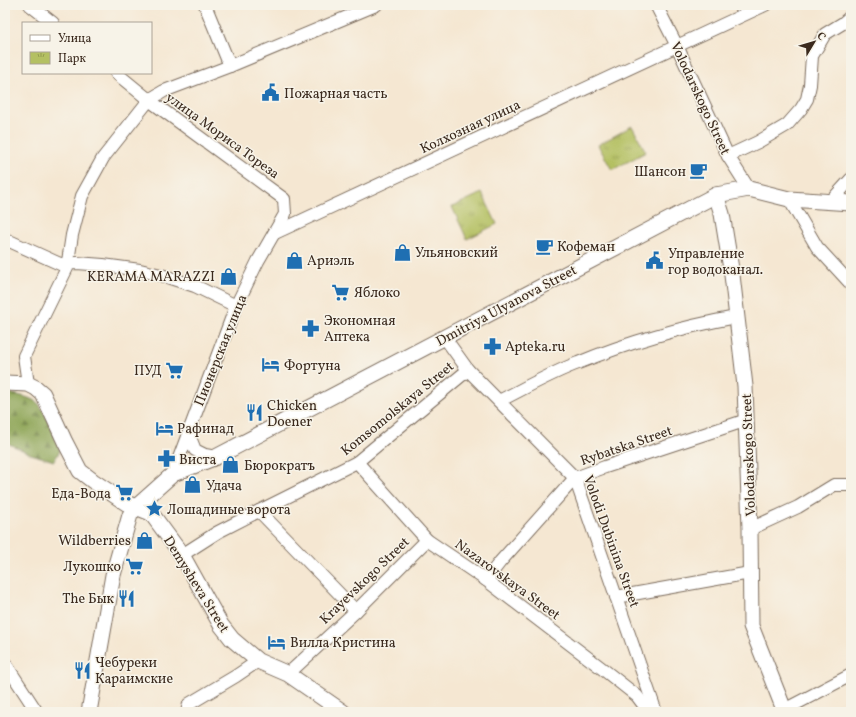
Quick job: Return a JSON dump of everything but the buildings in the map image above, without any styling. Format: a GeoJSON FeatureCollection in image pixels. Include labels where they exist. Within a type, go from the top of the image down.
{"type":"FeatureCollection","features":[{"type":"Feature","properties":{"kind":"street"},"geometry":{"type":"LineString","coordinates":[[30,5],[52,22]]}},
{"type":"Feature","properties":{"kind":"street"},"geometry":{"type":"LineString","coordinates":[[205,5],[230,66]]}},
{"type":"Feature","properties":{"kind":"street"},"geometry":{"type":"LineString","coordinates":[[5,383],[28,384],[24,356],[67,268],[72,235],[82,196],[103,158],[149,100],[164,91],[230,66],[376,5]]}},
{"type":"Feature","properties":{"kind":"street","name":"Volodarskogo Street"},"geometry":{"type":"LineString","coordinates":[[656,5],[677,46],[728,156],[749,189]]}},
{"type":"Feature","properties":{"kind":"street","name":"Колхозная улица"},"geometry":{"type":"LineString","coordinates":[[275,233],[765,5]]}},
{"type":"Feature","properties":{"kind":"street"},"geometry":{"type":"LineString","coordinates":[[728,156],[758,142],[787,125],[801,109],[807,99],[812,56],[825,34],[843,23],[851,16]]}},
{"type":"Feature","properties":{"kind":"street","name":"улица Мориса Тореза"},"geometry":{"type":"LineString","coordinates":[[117,74],[149,100],[284,199],[285,214],[275,233]]}},
{"type":"Feature","properties":{"kind":"street"},"geometry":{"type":"LineString","coordinates":[[832,201],[851,179]]}},
{"type":"Feature","properties":{"kind":"street","name":"Dmitriya Ulyanova Street"},"geometry":{"type":"LineString","coordinates":[[173,474],[216,457],[716,195],[749,189],[789,199],[851,203]]}},
{"type":"Feature","properties":{"kind":"street","name":"Volodarskogo Street"},"geometry":{"type":"LineString","coordinates":[[716,195],[722,214],[726,237],[745,386],[750,529],[751,626],[785,711]]}},
{"type":"Feature","properties":{"kind":"street"},"geometry":{"type":"LineString","coordinates":[[789,199],[817,248],[851,284]]}},
{"type":"Feature","properties":{"kind":"street","name":"Пионерская улица"},"geometry":{"type":"LineString","coordinates":[[89,712],[113,575],[130,515],[136,507],[173,474],[236,306],[258,261],[275,233]]}},
{"type":"Feature","properties":{"kind":"street"},"geometry":{"type":"LineString","coordinates":[[5,239],[60,264],[77,263],[103,265],[140,270],[161,275],[195,286],[236,306]]}},
{"type":"Feature","properties":{"kind":"street"},"geometry":{"type":"LineString","coordinates":[[499,401],[577,363],[632,343],[685,328],[736,317]]}},
{"type":"Feature","properties":{"kind":"street","name":"Komsomolskaya Street"},"geometry":{"type":"LineString","coordinates":[[182,555],[218,532],[357,462],[468,370],[445,338]]}},
{"type":"Feature","properties":{"kind":"street","name":"Volodi Dubinina Street"},"geometry":{"type":"LineString","coordinates":[[468,370],[575,478],[656,712]]}},
{"type":"Feature","properties":{"kind":"street","name":"Demysheva Street"},"geometry":{"type":"LineString","coordinates":[[28,384],[43,394],[64,442],[80,471],[117,497],[151,513],[182,555],[221,625],[232,639],[258,660],[288,674],[343,712]]}},
{"type":"Feature","properties":{"kind":"street","name":"Rybatska Street"},"geometry":{"type":"LineString","coordinates":[[486,580],[500,562],[575,478],[747,420]]}},
{"type":"Feature","properties":{"kind":"street"},"geometry":{"type":"LineString","coordinates":[[190,427],[191,440],[195,450],[205,455],[216,457]]}},
{"type":"Feature","properties":{"kind":"street","name":"Nazarovskaya Street"},"geometry":{"type":"LineString","coordinates":[[357,462],[427,540],[486,580],[604,670],[637,696],[649,712]]}},
{"type":"Feature","properties":{"kind":"street"},"geometry":{"type":"LineString","coordinates":[[750,529],[798,507],[834,485],[851,485]]}},
{"type":"Feature","properties":{"kind":"street"},"geometry":{"type":"LineString","coordinates":[[259,511],[356,611]]}},
{"type":"Feature","properties":{"kind":"street","name":"Krayevskogo Street"},"geometry":{"type":"LineString","coordinates":[[288,674],[356,611],[427,540]]}},
{"type":"Feature","properties":{"kind":"street"},"geometry":{"type":"LineString","coordinates":[[616,597],[750,573]]}},
{"type":"Feature","properties":{"kind":"street"},"geometry":{"type":"LineString","coordinates":[[187,712],[189,704],[236,676],[258,660]]}},
{"type":"Feature","properties":{"kind":"street"},"geometry":{"type":"LineString","coordinates":[[5,662],[37,712]]}},
{"type":"Feature","properties":{"kind":"street"},"geometry":{"type":"LineString","coordinates":[[785,711],[851,675]]}},
{"type":"Feature","properties":{"kind":"green space"},"geometry":{"type":"Polygon","coordinates":[[[632,126],[646,152],[612,170],[598,145],[632,126]]]}},
{"type":"Feature","properties":{"kind":"green space"},"geometry":{"type":"Polygon","coordinates":[[[482,193],[497,224],[467,239],[452,207],[482,193]]]}},
{"type":"Feature","properties":{"kind":"green space"},"geometry":{"type":"Polygon","coordinates":[[[5,392],[22,396],[38,403],[50,426],[60,451],[54,461],[31,454],[5,442],[5,392]]]}},
{"type":"Feature","properties":{"kind":"place","name":"Пожарная часть"},"geometry":{"type":"Point","coordinates":[271,93]}},
{"type":"Feature","properties":{"kind":"place","name":"Шансон"},"geometry":{"type":"Point","coordinates":[699,171]}},
{"type":"Feature","properties":{"kind":"place","name":"Кофеман"},"geometry":{"type":"Point","coordinates":[544,246]}},
{"type":"Feature","properties":{"kind":"place","name":"Ульяновский"},"geometry":{"type":"Point","coordinates":[402,252]}},
{"type":"Feature","properties":{"kind":"place","name":"Ариэль"},"geometry":{"type":"Point","coordinates":[294,260]}},
{"type":"Feature","properties":{"kind":"place","name":"Управление гор водоканал."},"geometry":{"type":"Point","coordinates":[655,261]}},
{"type":"Feature","properties":{"kind":"place","name":"KERAMA MARAZZI"},"geometry":{"type":"Point","coordinates":[228,276]}},
{"type":"Feature","properties":{"kind":"place","name":"Яблоко"},"geometry":{"type":"Point","coordinates":[341,292]}},
{"type":"Feature","properties":{"kind":"place","name":"Экономная Аптека"},"geometry":{"type":"Point","coordinates":[311,328]}},
{"type":"Feature","properties":{"kind":"place","name":"Apteka.ru"},"geometry":{"type":"Point","coordinates":[492,346]}},
{"type":"Feature","properties":{"kind":"place","name":"Фортуна"},"geometry":{"type":"Point","coordinates":[271,365]}},
{"type":"Feature","properties":{"kind":"place","name":"ПУД"},"geometry":{"type":"Point","coordinates":[175,370]}},
{"type":"Feature","properties":{"kind":"place","name":"Chicken Doener"},"geometry":{"type":"Point","coordinates":[254,413]}},
{"type":"Feature","properties":{"kind":"place","name":"Рафинад"},"geometry":{"type":"Point","coordinates":[164,428]}},
{"type":"Feature","properties":{"kind":"place","name":"Виста"},"geometry":{"type":"Point","coordinates":[166,459]}},
{"type":"Feature","properties":{"kind":"place","name":"Бюрократъ"},"geometry":{"type":"Point","coordinates":[231,465]}},
{"type":"Feature","properties":{"kind":"place","name":"Удача"},"geometry":{"type":"Point","coordinates":[193,485]}},
{"type":"Feature","properties":{"kind":"place","name":"Еда-Вода"},"geometry":{"type":"Point","coordinates":[124,493]}},
{"type":"Feature","properties":{"kind":"place","name":"Лошадиные ворота"},"geometry":{"type":"Point","coordinates":[154,509]}},
{"type":"Feature","properties":{"kind":"place","name":"Wildberries"},"geometry":{"type":"Point","coordinates":[144,540]}},
{"type":"Feature","properties":{"kind":"place","name":"Лукошко"},"geometry":{"type":"Point","coordinates":[134,566]}},
{"type":"Feature","properties":{"kind":"place","name":"The Бык"},"geometry":{"type":"Point","coordinates":[127,598]}},
{"type":"Feature","properties":{"kind":"place","name":"Вилла Кристина"},"geometry":{"type":"Point","coordinates":[277,642]}},
{"type":"Feature","properties":{"kind":"place","name":"Чебуреки Караимские"},"geometry":{"type":"Point","coordinates":[82,670]}}]}
